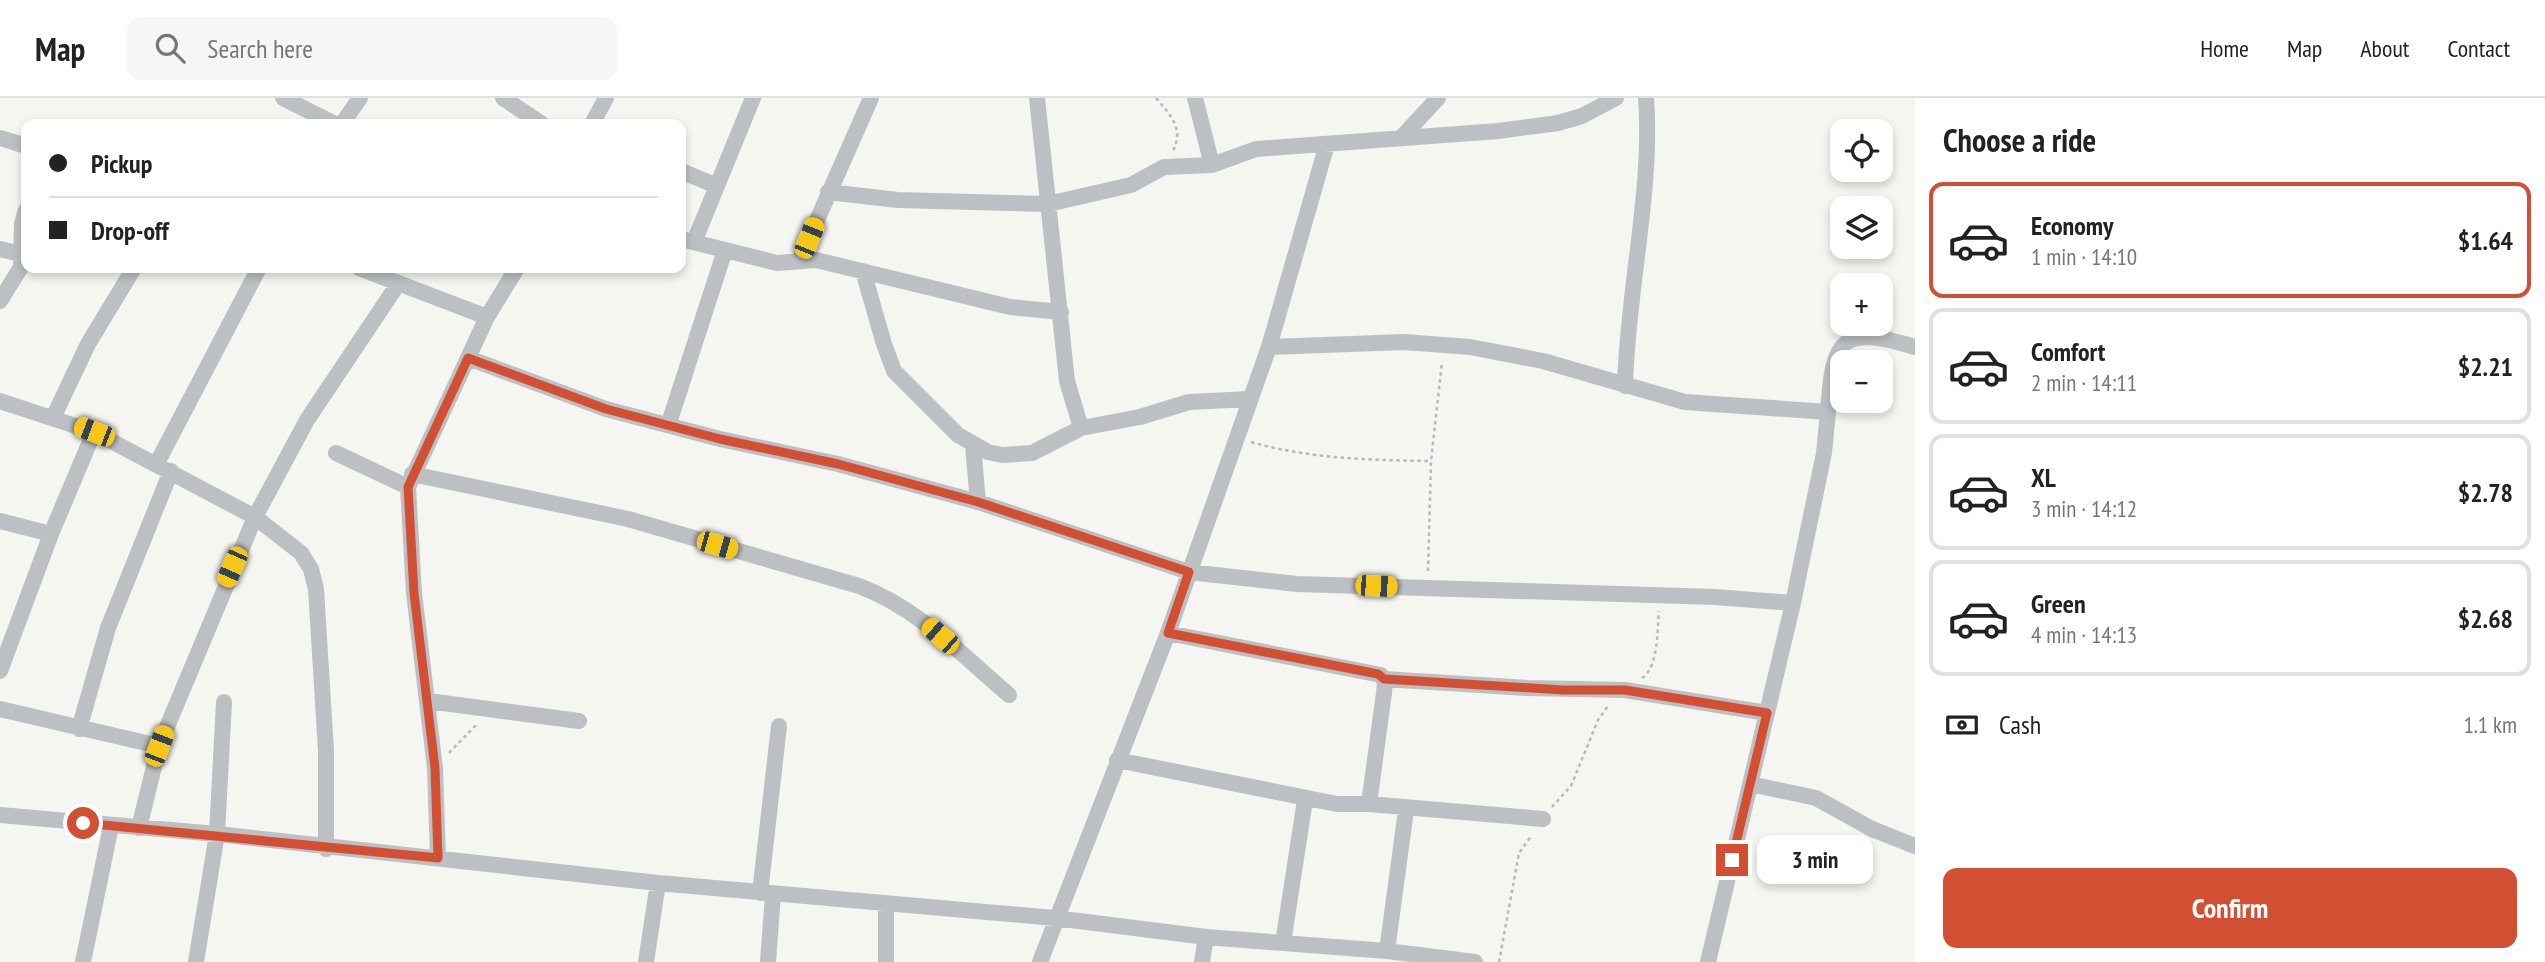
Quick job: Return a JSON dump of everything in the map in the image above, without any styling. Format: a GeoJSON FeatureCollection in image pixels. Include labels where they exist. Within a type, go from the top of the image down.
{"type":"FeatureCollection","features":[{"type":"Feature","properties":{"kind":"street"},"geometry":{"type":"LineString","coordinates":[[283,98],[325,119]]}},
{"type":"Feature","properties":{"kind":"street"},"geometry":{"type":"LineString","coordinates":[[345,119],[360,98]]}},
{"type":"Feature","properties":{"kind":"street"},"geometry":{"type":"LineString","coordinates":[[503,98],[534,119]]}},
{"type":"Feature","properties":{"kind":"street"},"geometry":{"type":"LineString","coordinates":[[595,119],[606,98]]}},
{"type":"Feature","properties":{"kind":"street"},"geometry":{"type":"LineString","coordinates":[[753,98],[718,186],[687,240],[777,263],[817,261],[1010,307],[1061,312]]}},
{"type":"Feature","properties":{"kind":"street"},"geometry":{"type":"LineString","coordinates":[[799,261],[871,98]]}},
{"type":"Feature","properties":{"kind":"street"},"geometry":{"type":"LineString","coordinates":[[1037,98],[1067,381],[1081,428]]}},
{"type":"Feature","properties":{"kind":"street"},"geometry":{"type":"LineString","coordinates":[[1195,98],[1212,165]]}},
{"type":"Feature","properties":{"kind":"street"},"geometry":{"type":"LineString","coordinates":[[1401,138],[1438,98]]}},
{"type":"Feature","properties":{"kind":"street"},"geometry":{"type":"LineString","coordinates":[[828,192],[909,201],[1048,204],[1130,185],[1164,167],[1212,165],[1256,149],[1498,131],[1558,123],[1582,117],[1616,98]]}},
{"type":"Feature","properties":{"kind":"street"},"geometry":{"type":"LineString","coordinates":[[1625,386],[1626,344],[1646,165],[1646,98]]}},
{"type":"Feature","properties":{"kind":"street"},"geometry":{"type":"LineString","coordinates":[[0,138],[21,144]]}},
{"type":"Feature","properties":{"kind":"street"},"geometry":{"type":"LineString","coordinates":[[1040,962],[1168,633],[1269,347],[1327,144]]}},
{"type":"Feature","properties":{"kind":"street"},"geometry":{"type":"LineString","coordinates":[[686,173],[718,186]]}},
{"type":"Feature","properties":{"kind":"street"},"geometry":{"type":"LineString","coordinates":[[0,249],[21,254]]}},
{"type":"Feature","properties":{"kind":"street"},"geometry":{"type":"LineString","coordinates":[[668,423],[725,250]]}},
{"type":"Feature","properties":{"kind":"street"},"geometry":{"type":"LineString","coordinates":[[0,301],[16,279],[21,264]]}},
{"type":"Feature","properties":{"kind":"street"},"geometry":{"type":"LineString","coordinates":[[863,271],[894,371],[973,446],[1002,455],[1016,456],[1045,447],[1081,428],[1140,417],[1189,402],[1250,399]]}},
{"type":"Feature","properties":{"kind":"street"},"geometry":{"type":"LineString","coordinates":[[53,418],[88,344],[131,273]]}},
{"type":"Feature","properties":{"kind":"street"},"geometry":{"type":"LineString","coordinates":[[79,729],[108,628],[164,467],[257,273]]}},
{"type":"Feature","properties":{"kind":"street"},"geometry":{"type":"LineString","coordinates":[[371,273],[487,317]]}},
{"type":"Feature","properties":{"kind":"street"},"geometry":{"type":"LineString","coordinates":[[438,858],[435,768],[414,593],[410,481],[487,317],[514,273]]}},
{"type":"Feature","properties":{"kind":"street"},"geometry":{"type":"LineString","coordinates":[[139,828],[159,746],[255,517],[307,420],[398,284]]}},
{"type":"Feature","properties":{"kind":"street"},"geometry":{"type":"LineString","coordinates":[[1708,962],[1793,603],[1826,444],[1830,383],[1843,345],[1853,337],[1868,334],[1915,347]]}},
{"type":"Feature","properties":{"kind":"street"},"geometry":{"type":"LineString","coordinates":[[1269,347],[1404,342],[1444,344],[1543,361],[1660,397],[1698,404],[1828,412]]}},
{"type":"Feature","properties":{"kind":"street"},"geometry":{"type":"LineString","coordinates":[[468,358],[606,409],[668,423],[720,439],[838,464],[978,502],[1189,572],[1297,584],[1715,597],[1793,603]]}},
{"type":"Feature","properties":{"kind":"street"},"geometry":{"type":"LineString","coordinates":[[0,401],[94,432],[164,467],[255,517],[301,553],[311,569],[316,589],[326,751],[326,849]]}},
{"type":"Feature","properties":{"kind":"street"},"geometry":{"type":"LineString","coordinates":[[0,671],[6,632],[94,432]]}},
{"type":"Feature","properties":{"kind":"street"},"geometry":{"type":"LineString","coordinates":[[973,446],[978,502]]}},
{"type":"Feature","properties":{"kind":"street"},"geometry":{"type":"LineString","coordinates":[[336,453],[410,481],[628,519],[859,586],[895,602],[923,621],[1009,695]]}},
{"type":"Feature","properties":{"kind":"street"},"geometry":{"type":"LineString","coordinates":[[0,521],[51,534]]}},
{"type":"Feature","properties":{"kind":"street"},"geometry":{"type":"LineString","coordinates":[[1168,633],[1378,674],[1384,679],[1563,690],[1625,690],[1767,713]]}},
{"type":"Feature","properties":{"kind":"street"},"geometry":{"type":"LineString","coordinates":[[1369,804],[1384,679]]}},
{"type":"Feature","properties":{"kind":"street"},"geometry":{"type":"LineString","coordinates":[[428,701],[579,721]]}},
{"type":"Feature","properties":{"kind":"street"},"geometry":{"type":"LineString","coordinates":[[196,962],[217,834],[224,702]]}},
{"type":"Feature","properties":{"kind":"street"},"geometry":{"type":"LineString","coordinates":[[0,709],[159,746]]}},
{"type":"Feature","properties":{"kind":"street"},"geometry":{"type":"LineString","coordinates":[[768,962],[767,894],[779,726]]}},
{"type":"Feature","properties":{"kind":"street"},"geometry":{"type":"LineString","coordinates":[[1117,760],[1305,800],[1543,819]]}},
{"type":"Feature","properties":{"kind":"street"},"geometry":{"type":"LineString","coordinates":[[1750,784],[1816,798],[1872,829],[1915,846]]}},
{"type":"Feature","properties":{"kind":"street"},"geometry":{"type":"LineString","coordinates":[[1283,943],[1305,800]]}},
{"type":"Feature","properties":{"kind":"street"},"geometry":{"type":"LineString","coordinates":[[1387,951],[1406,810]]}},
{"type":"Feature","properties":{"kind":"street"},"geometry":{"type":"LineString","coordinates":[[0,815],[217,834],[326,849],[438,858],[658,883],[1055,918],[1206,937],[1387,951],[1475,962]]}},
{"type":"Feature","properties":{"kind":"street"},"geometry":{"type":"LineString","coordinates":[[83,962],[111,826]]}},
{"type":"Feature","properties":{"kind":"street"},"geometry":{"type":"LineString","coordinates":[[646,962],[658,883]]}},
{"type":"Feature","properties":{"kind":"street"},"geometry":{"type":"LineString","coordinates":[[886,905],[886,962]]}},
{"type":"Feature","properties":{"kind":"street"},"geometry":{"type":"LineString","coordinates":[[1202,962],[1206,937]]}},
{"type":"Feature","properties":{"kind":"path"},"geometry":{"type":"LineString","coordinates":[[1156,98],[1178,129],[1176,146],[1164,167]]}},
{"type":"Feature","properties":{"kind":"path"},"geometry":{"type":"LineString","coordinates":[[1428,588],[1431,461],[1444,344]]}},
{"type":"Feature","properties":{"kind":"path"},"geometry":{"type":"LineString","coordinates":[[1236,437],[1300,455],[1431,461]]}},
{"type":"Feature","properties":{"kind":"path"},"geometry":{"type":"LineString","coordinates":[[1499,962],[1519,853],[1571,786],[1598,720],[1625,690],[1648,673],[1656,645],[1660,596]]}},
{"type":"Feature","properties":{"kind":"path"},"geometry":{"type":"LineString","coordinates":[[435,768],[492,708]]}},
{"type":"Feature","properties":{"kind":"route"},"geometry":{"type":"LineString","coordinates":[[83,823],[217,834],[326,849],[438,858],[435,768],[414,593],[408,487],[468,358],[606,409],[668,423],[720,439],[838,464],[978,502],[1189,572],[1168,633],[1378,674],[1384,679],[1563,690],[1625,690],[1767,713],[1732,860]]}}]}
